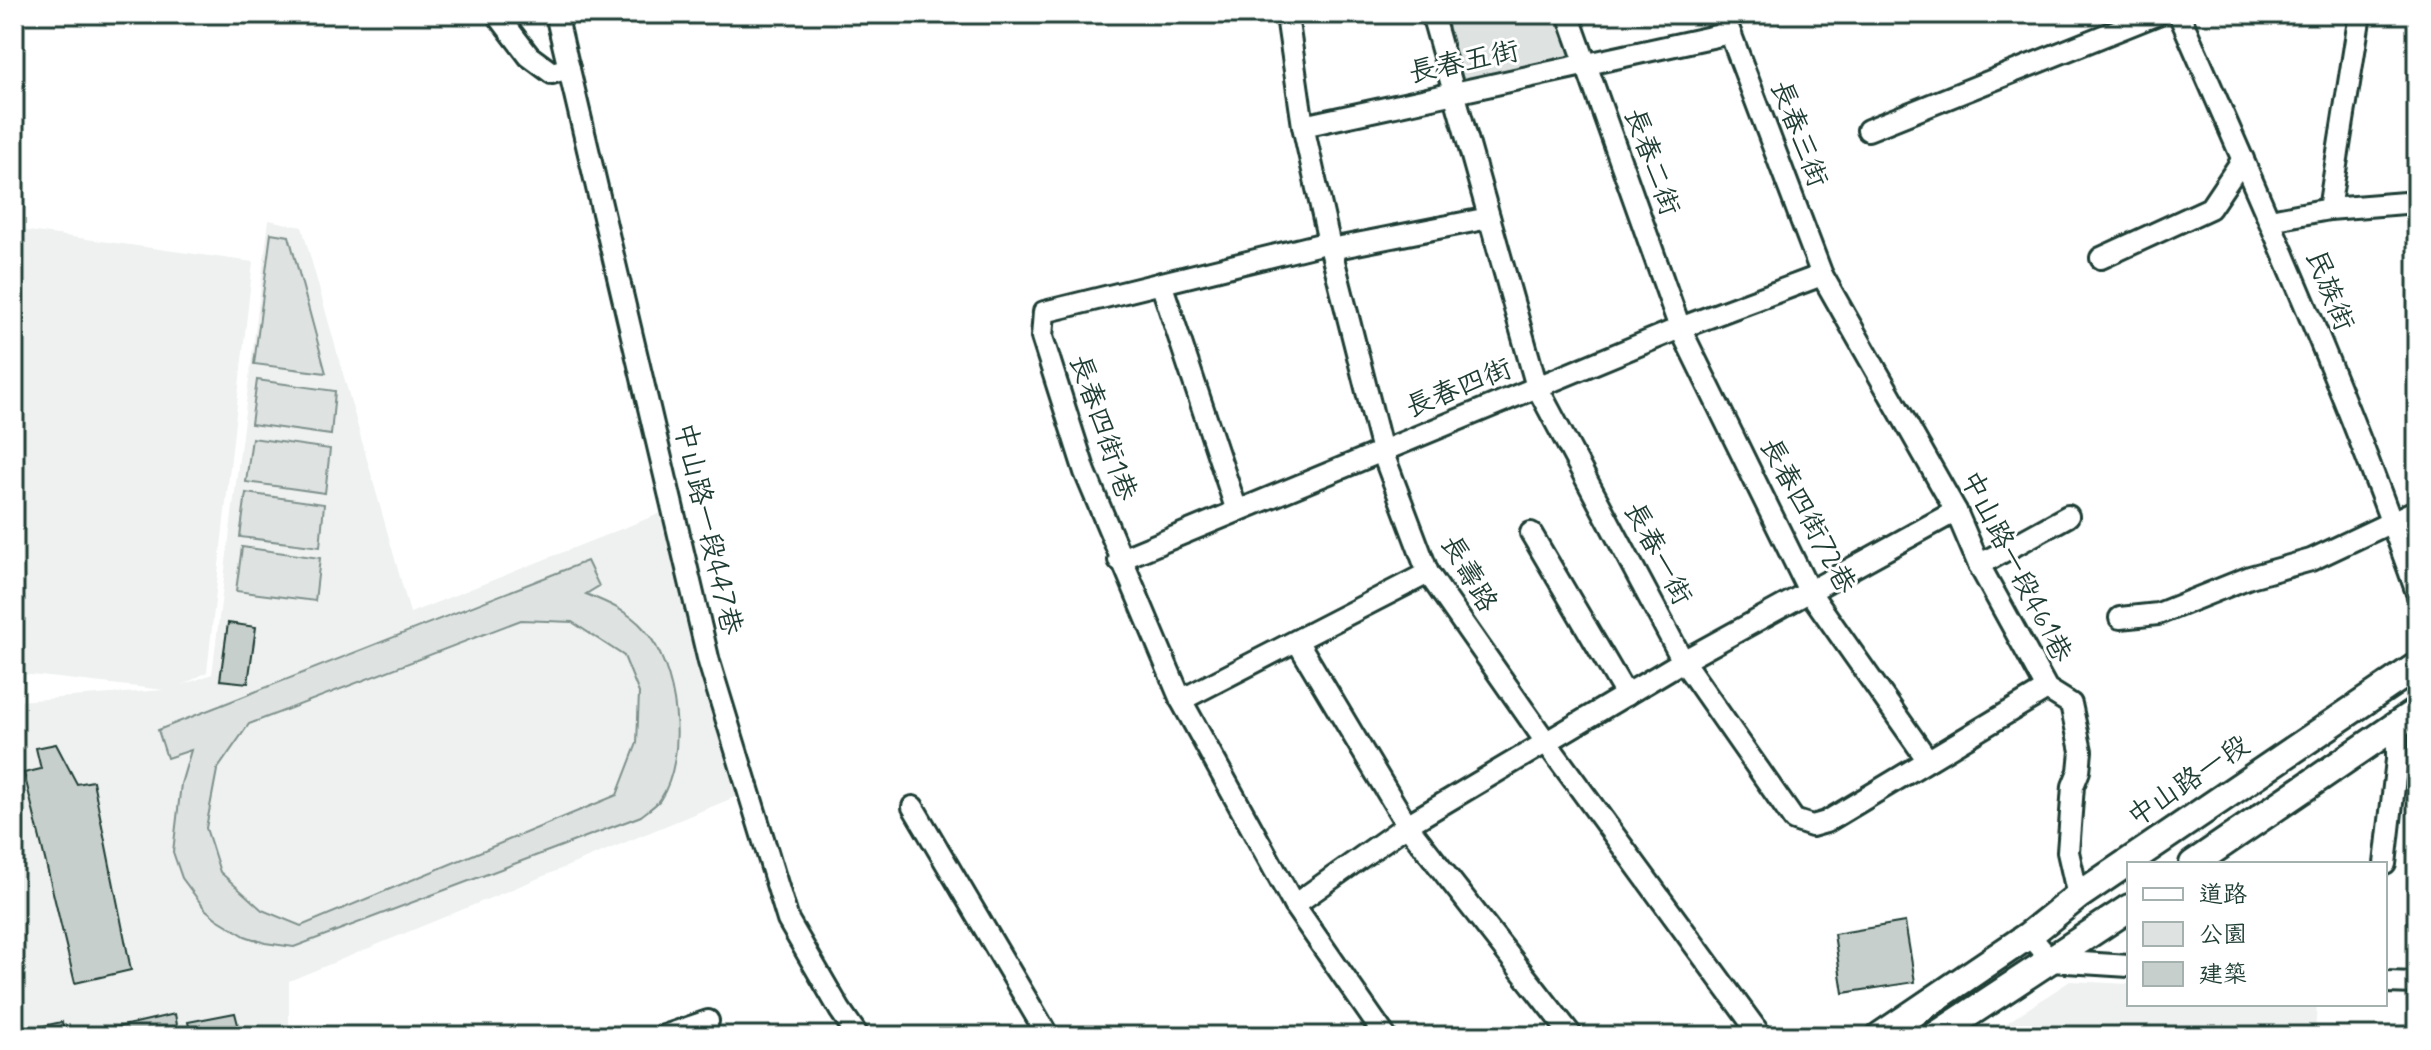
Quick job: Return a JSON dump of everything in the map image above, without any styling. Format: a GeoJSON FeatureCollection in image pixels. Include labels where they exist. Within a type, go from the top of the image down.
{"type":"FeatureCollection","features":[{"type":"Feature","properties":{"kind":"main road","name":"中山路一段"},"geometry":{"type":"LineString","coordinates":[[2128,862],[2417,666]]}},
{"type":"Feature","properties":{"kind":"main road"},"geometry":{"type":"LineString","coordinates":[[2196,862],[2407,717]]}},
{"type":"Feature","properties":{"kind":"main road","name":"中山路一段"},"geometry":{"type":"LineString","coordinates":[[1880,1036],[2029,935],[2127,863]]}},
{"type":"Feature","properties":{"kind":"main road"},"geometry":{"type":"LineString","coordinates":[[1935,1036],[2127,909]]}},
{"type":"Feature","properties":{"kind":"street"},"geometry":{"type":"LineString","coordinates":[[497,14],[529,56],[552,73],[569,68]]}},
{"type":"Feature","properties":{"kind":"street","name":"中山路一段447巷"},"geometry":{"type":"LineString","coordinates":[[556,14],[709,662],[788,920],[858,1036]]}},
{"type":"Feature","properties":{"kind":"street","name":"長春一街"},"geometry":{"type":"LineString","coordinates":[[1432,14],[1537,387],[1683,661],[1794,820],[1812,826],[1826,822],[2047,689]]}},
{"type":"Feature","properties":{"kind":"street","name":"長春二街"},"geometry":{"type":"LineString","coordinates":[[1568,14],[1680,328]]}},
{"type":"Feature","properties":{"kind":"street"},"geometry":{"type":"LineString","coordinates":[[1868,130],[2158,14]]}},
{"type":"Feature","properties":{"kind":"street","name":"民族街"},"geometry":{"type":"LineString","coordinates":[[2179,14],[2270,220],[2392,521],[2417,593]]}},
{"type":"Feature","properties":{"kind":"street"},"geometry":{"type":"LineString","coordinates":[[2329,209],[2360,14]]}},
{"type":"Feature","properties":{"kind":"street","name":"長壽路"},"geometry":{"type":"LineString","coordinates":[[1287,16],[1303,126],[1330,246],[1382,451],[1428,573],[1546,742],[1761,1036]]}},
{"type":"Feature","properties":{"kind":"street","name":"長春五街"},"geometry":{"type":"LineString","coordinates":[[1303,126],[1586,65],[1726,24]]}},
{"type":"Feature","properties":{"kind":"street","name":"長春三街"},"geometry":{"type":"LineString","coordinates":[[1726,24],[1822,275]]}},
{"type":"Feature","properties":{"kind":"street"},"geometry":{"type":"LineString","coordinates":[[2101,258],[2210,208],[2243,159]]}},
{"type":"Feature","properties":{"kind":"street"},"geometry":{"type":"LineString","coordinates":[[2270,220],[2329,209],[2417,202]]}},
{"type":"Feature","properties":{"kind":"street"},"geometry":{"type":"LineString","coordinates":[[1237,511],[1161,283],[1330,246],[1489,218]]}},
{"type":"Feature","properties":{"kind":"street","name":"長春四街"},"geometry":{"type":"LineString","coordinates":[[1119,560],[1680,328],[1822,275]]}},
{"type":"Feature","properties":{"kind":"street","name":"中山路一段461巷"},"geometry":{"type":"LineString","coordinates":[[1822,275],[1956,511],[1979,565],[2047,689],[2071,704],[2079,737],[2080,763],[2073,786],[2068,852],[2078,896]]}},
{"type":"Feature","properties":{"kind":"street","name":"長春四街1巷"},"geometry":{"type":"LineString","coordinates":[[1161,283],[1044,312],[1042,337],[1085,472],[1119,560],[1181,700],[1294,905],[1385,1036]]}},
{"type":"Feature","properties":{"kind":"street","name":"長春四街72巷"},"geometry":{"type":"LineString","coordinates":[[1680,328],[1809,591],[1927,759]]}},
{"type":"Feature","properties":{"kind":"street"},"geometry":{"type":"LineString","coordinates":[[2120,618],[2158,614],[2250,577],[2297,565],[2417,510]]}},
{"type":"Feature","properties":{"kind":"street"},"geometry":{"type":"LineString","coordinates":[[1294,905],[1407,825],[1546,742],[1683,661],[1956,511]]}},
{"type":"Feature","properties":{"kind":"street"},"geometry":{"type":"LineString","coordinates":[[1979,565],[2068,516]]}},
{"type":"Feature","properties":{"kind":"street"},"geometry":{"type":"LineString","coordinates":[[1531,533],[1626,695]]}},
{"type":"Feature","properties":{"kind":"street"},"geometry":{"type":"LineString","coordinates":[[1181,700],[1428,573]]}},
{"type":"Feature","properties":{"kind":"street"},"geometry":{"type":"LineString","coordinates":[[1297,641],[1407,825],[1572,1036]]}},
{"type":"Feature","properties":{"kind":"street"},"geometry":{"type":"LineString","coordinates":[[2385,862],[2397,760],[2407,717]]}},
{"type":"Feature","properties":{"kind":"street"},"geometry":{"type":"LineString","coordinates":[[913,807],[1048,1036]]}},
{"type":"Feature","properties":{"kind":"street"},"geometry":{"type":"LineString","coordinates":[[2029,935],[2051,961],[2127,966]]}},
{"type":"Feature","properties":{"kind":"street"},"geometry":{"type":"LineString","coordinates":[[2387,982],[2417,983]]}},
{"type":"Feature","properties":{"kind":"street"},"geometry":{"type":"LineString","coordinates":[[664,1036],[708,1021]]}},
{"type":"Feature","properties":{"kind":"shaded area"},"geometry":{"type":"Polygon","coordinates":[[[269,220],[302,227],[410,613],[669,510],[740,795],[289,981],[289,1036],[14,1036],[14,707],[18,701],[164,690],[14,673],[14,229],[253,262],[207,672],[183,685],[212,674],[269,220]]]}},
{"type":"Feature","properties":{"kind":"shaded area"},"geometry":{"type":"Polygon","coordinates":[[[2070,981],[2127,984],[2127,1006],[2317,1006],[2315,1036],[2003,1036],[2002,1026],[2070,981]]]}},
{"type":"Feature","properties":{"kind":"green space"},"geometry":{"type":"Polygon","coordinates":[[[1445,14],[1561,14],[1577,56],[1464,83],[1445,14]]]}},
{"type":"Feature","properties":{"kind":"green space"},"geometry":{"type":"Polygon","coordinates":[[[271,233],[289,236],[326,373],[254,364],[271,233]]]}},
{"type":"Feature","properties":{"kind":"green space"},"geometry":{"type":"Polygon","coordinates":[[[257,380],[335,391],[331,435],[251,424],[257,380]]]}},
{"type":"Feature","properties":{"kind":"green space"},"geometry":{"type":"Polygon","coordinates":[[[252,438],[330,449],[325,493],[246,482],[252,438]]]}},
{"type":"Feature","properties":{"kind":"green space"},"geometry":{"type":"Polygon","coordinates":[[[246,493],[324,504],[320,547],[240,537],[246,493]]]}},
{"type":"Feature","properties":{"kind":"green space"},"geometry":{"type":"Polygon","coordinates":[[[242,547],[320,558],[315,601],[236,591],[242,547]]]}},
{"type":"Feature","properties":{"kind":"green space"},"geometry":{"type":"Polygon","coordinates":[[[587,561],[599,586],[586,594],[632,617],[656,645],[672,688],[677,737],[669,782],[660,800],[641,816],[294,947],[265,943],[245,936],[217,919],[205,909],[182,878],[173,852],[181,784],[191,750],[167,758],[158,730],[587,561]],[[521,620],[249,724],[217,770],[206,828],[220,872],[262,910],[301,926],[617,795],[637,743],[639,693],[624,656],[572,622],[521,620]]]}},
{"type":"Feature","properties":{"kind":"building"},"geometry":{"type":"Polygon","coordinates":[[[228,623],[256,627],[248,683],[220,680],[228,623]]]}},
{"type":"Feature","properties":{"kind":"building"},"geometry":{"type":"Polygon","coordinates":[[[56,744],[77,784],[93,781],[131,970],[75,983],[24,773],[41,769],[36,748],[56,744]]]}},
{"type":"Feature","properties":{"kind":"building"},"geometry":{"type":"Polygon","coordinates":[[[1905,922],[1915,982],[1843,993],[1834,934],[1905,922]]]}},
{"type":"Feature","properties":{"kind":"building"},"geometry":{"type":"Polygon","coordinates":[[[235,1013],[241,1036],[191,1036],[188,1022],[235,1013]]]}},
{"type":"Feature","properties":{"kind":"building"},"geometry":{"type":"Polygon","coordinates":[[[175,1014],[179,1036],[97,1036],[96,1032],[175,1014]]]}},
{"type":"Feature","properties":{"kind":"building"},"geometry":{"type":"Polygon","coordinates":[[[62,1022],[65,1036],[14,1036],[14,1032],[62,1022]]]}}]}
